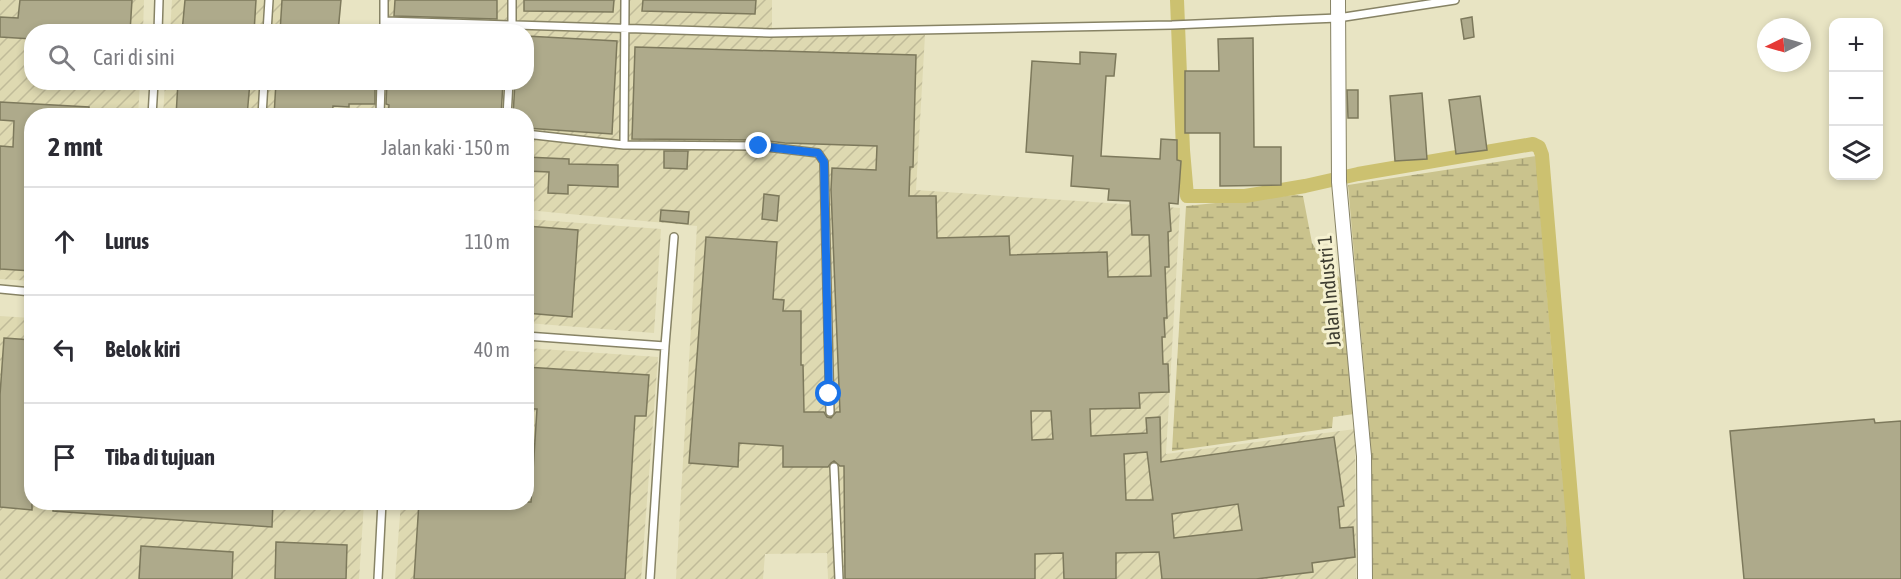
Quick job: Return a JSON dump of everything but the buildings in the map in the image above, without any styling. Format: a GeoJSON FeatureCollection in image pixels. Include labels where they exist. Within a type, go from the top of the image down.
{"type":"FeatureCollection","features":[{"type":"Feature","properties":{"kind":"street","name":"Jalan Industri 1"},"geometry":{"type":"LineString","coordinates":[[1338,0],[1339,177],[1364,456],[1365,579]]}},
{"type":"Feature","properties":{"kind":"lane"},"geometry":{"type":"LineString","coordinates":[[158,24],[159,0]]}},
{"type":"Feature","properties":{"kind":"lane"},"geometry":{"type":"LineString","coordinates":[[268,24],[269,0]]}},
{"type":"Feature","properties":{"kind":"lane"},"geometry":{"type":"LineString","coordinates":[[384,0],[385,24]]}},
{"type":"Feature","properties":{"kind":"lane"},"geometry":{"type":"LineString","coordinates":[[512,24],[513,0]]}},
{"type":"Feature","properties":{"kind":"lane"},"geometry":{"type":"LineString","coordinates":[[624,145],[625,0]]}},
{"type":"Feature","properties":{"kind":"lane"},"geometry":{"type":"LineString","coordinates":[[534,28],[625,28],[770,33],[1172,25],[1338,18],[1455,0]]}},
{"type":"Feature","properties":{"kind":"lane"},"geometry":{"type":"LineString","coordinates":[[385,21],[439,24]]}},
{"type":"Feature","properties":{"kind":"lane"},"geometry":{"type":"LineString","coordinates":[[152,108],[154,90]]}},
{"type":"Feature","properties":{"kind":"lane"},"geometry":{"type":"LineString","coordinates":[[262,108],[264,90]]}},
{"type":"Feature","properties":{"kind":"lane"},"geometry":{"type":"LineString","coordinates":[[380,108],[381,90]]}},
{"type":"Feature","properties":{"kind":"lane"},"geometry":{"type":"LineString","coordinates":[[507,108],[509,90]]}},
{"type":"Feature","properties":{"kind":"lane"},"geometry":{"type":"LineString","coordinates":[[534,135],[624,145],[759,146],[818,153],[824,162],[830,412]]}},
{"type":"Feature","properties":{"kind":"lane"},"geometry":{"type":"LineString","coordinates":[[650,579],[664,346],[674,237]]}},
{"type":"Feature","properties":{"kind":"lane"},"geometry":{"type":"LineString","coordinates":[[0,289],[24,291]]}},
{"type":"Feature","properties":{"kind":"lane"},"geometry":{"type":"LineString","coordinates":[[534,337],[664,346]]}},
{"type":"Feature","properties":{"kind":"lane"},"geometry":{"type":"LineString","coordinates":[[834,467],[839,579]]}},
{"type":"Feature","properties":{"kind":"lane"},"geometry":{"type":"LineString","coordinates":[[378,579],[382,510]]}},
{"type":"Feature","properties":{"kind":"shaded area"},"geometry":{"type":"Polygon","coordinates":[[[0,0],[144,0],[143,24],[24,24],[24,90],[140,90],[138,108],[24,108],[24,281],[0,279],[0,0]]]}},
{"type":"Feature","properties":{"kind":"shaded area"},"geometry":{"type":"Polygon","coordinates":[[[172,0],[341,0],[339,24],[170,24],[172,0]]]}},
{"type":"Feature","properties":{"kind":"shaded area"},"geometry":{"type":"Polygon","coordinates":[[[389,0],[772,0],[772,36],[925,35],[916,190],[1180,208],[1166,454],[1355,429],[1356,579],[828,579],[827,553],[765,554],[763,579],[676,579],[697,226],[534,211],[534,108],[346,108],[346,90],[534,90],[534,24],[387,24],[389,0]]]}},
{"type":"Feature","properties":{"kind":"shaded area"},"geometry":{"type":"Polygon","coordinates":[[[165,90],[336,90],[334,108],[163,108],[165,90]]]}},
{"type":"Feature","properties":{"kind":"shaded area"},"geometry":{"type":"Polygon","coordinates":[[[534,220],[661,229],[654,333],[534,324],[534,220]]]}},
{"type":"Feature","properties":{"kind":"shaded area"},"geometry":{"type":"Polygon","coordinates":[[[0,316],[24,318],[24,510],[364,510],[359,579],[0,579],[0,316]]]}},
{"type":"Feature","properties":{"kind":"shaded area"},"geometry":{"type":"Polygon","coordinates":[[[534,348],[658,357],[641,579],[395,579],[400,510],[534,510],[534,348]]]}},
{"type":"Feature","properties":{"kind":"green space"},"geometry":{"type":"Polygon","coordinates":[[[1536,156],[1556,402],[1574,579],[1373,579],[1370,437],[1348,185],[1536,156]]]}},
{"type":"Feature","properties":{"kind":"green space"},"geometry":{"type":"Polygon","coordinates":[[[1303,196],[1312,243],[1322,259],[1340,278],[1354,414],[1333,417],[1332,428],[1172,451],[1186,206],[1303,196]]]}},
{"type":"Feature","properties":{"kind":"waterway"},"geometry":{"type":"LineString","coordinates":[[1177,0],[1187,196],[1245,196],[1533,144],[1539,147],[1542,155],[1578,579]]}},
{"type":"Feature","properties":{"kind":"route"},"geometry":{"type":"LineString","coordinates":[[759,146],[818,153],[824,162],[829,394]]}}]}
